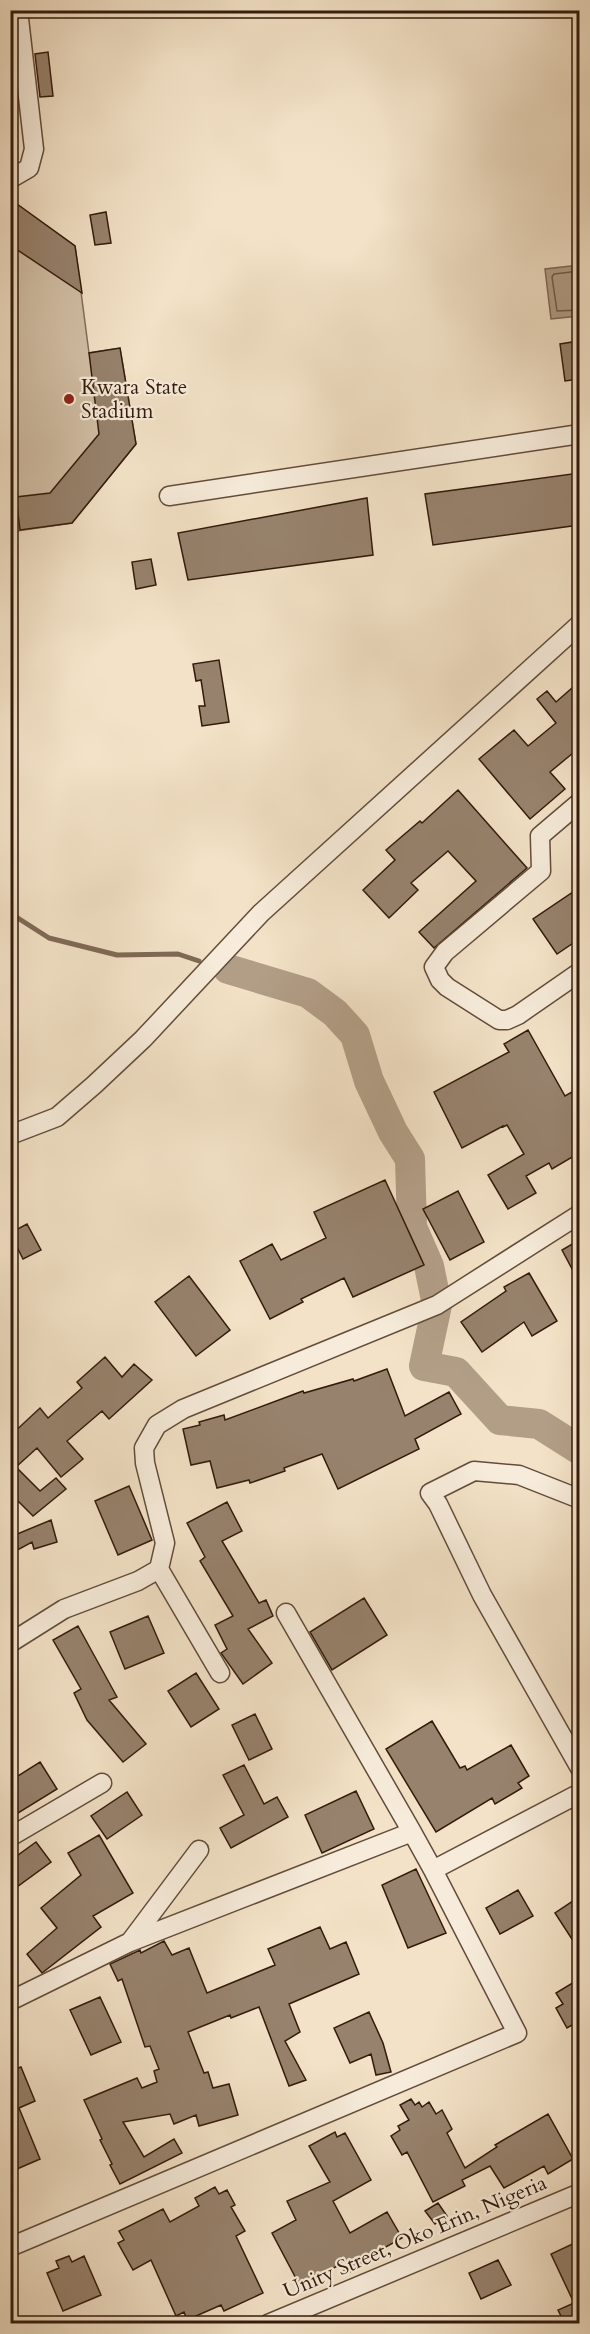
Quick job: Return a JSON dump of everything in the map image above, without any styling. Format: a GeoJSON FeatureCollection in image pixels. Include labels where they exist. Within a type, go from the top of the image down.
{"type":"FeatureCollection","features":[{"type":"Feature","properties":{"kind":"street"},"geometry":{"type":"LineString","coordinates":[[10,179],[29,168],[34,149],[18,10]]}},
{"type":"Feature","properties":{"kind":"street"},"geometry":{"type":"LineString","coordinates":[[169,496],[579,434]]}},
{"type":"Feature","properties":{"kind":"street"},"geometry":{"type":"LineString","coordinates":[[10,1135],[57,1117],[94,1085],[143,1039],[261,913],[579,624]]}},
{"type":"Feature","properties":{"kind":"street"},"geometry":{"type":"LineString","coordinates":[[579,802],[540,836],[541,871],[445,952],[434,967],[440,980],[447,987],[499,1020],[507,1020],[518,1015],[579,972]]}},
{"type":"Feature","properties":{"kind":"street"},"geometry":{"type":"LineString","coordinates":[[220,1673],[159,1569],[165,1543],[144,1464],[144,1448],[157,1425],[183,1409],[436,1305],[579,1214]]}},
{"type":"Feature","properties":{"kind":"street"},"geometry":{"type":"LineString","coordinates":[[579,1499],[519,1475],[474,1471],[430,1493],[438,1504],[482,1595],[579,1768]]}},
{"type":"Feature","properties":{"kind":"street"},"geometry":{"type":"LineString","coordinates":[[10,1643],[64,1609],[138,1581],[159,1569]]}},
{"type":"Feature","properties":{"kind":"street"},"geometry":{"type":"LineString","coordinates":[[10,2247],[517,2033],[433,1870],[286,1612]]}},
{"type":"Feature","properties":{"kind":"street"},"geometry":{"type":"LineString","coordinates":[[10,1837],[102,1783]]}},
{"type":"Feature","properties":{"kind":"street"},"geometry":{"type":"LineString","coordinates":[[433,1870],[579,1793]]}},
{"type":"Feature","properties":{"kind":"street"},"geometry":{"type":"LineString","coordinates":[[10,2001],[130,1942],[412,1832]]}},
{"type":"Feature","properties":{"kind":"street"},"geometry":{"type":"LineString","coordinates":[[130,1942],[199,1850]]}},
{"type":"Feature","properties":{"kind":"street","name":"Unity Street, Oko Erin, Nigeria"},"geometry":{"type":"LineString","coordinates":[[267,2324],[579,2193]]}},
{"type":"Feature","properties":{"kind":"shaded area","name":"Kwara State Stadium"},"geometry":{"type":"Polygon","coordinates":[[[10,199],[75,246],[89,353],[120,348],[136,444],[72,523],[11,532],[10,199]]]}},
{"type":"Feature","properties":{"kind":"water"},"geometry":{"type":"Polygon","coordinates":[[[579,265],[579,316],[551,319],[545,269],[579,265]]]}},
{"type":"Feature","properties":{"kind":"building"},"geometry":{"type":"Polygon","coordinates":[[[48,52],[53,96],[40,97],[35,54],[48,52]]]}},
{"type":"Feature","properties":{"kind":"building"},"geometry":{"type":"Polygon","coordinates":[[[10,199],[75,246],[82,293],[10,245],[10,199]]]}},
{"type":"Feature","properties":{"kind":"building"},"geometry":{"type":"Polygon","coordinates":[[[106,212],[111,243],[95,245],[90,215],[106,212]]]}},
{"type":"Feature","properties":{"kind":"building"},"geometry":{"type":"Polygon","coordinates":[[[579,341],[579,379],[565,381],[560,344],[579,341]]]}},
{"type":"Feature","properties":{"kind":"building"},"geometry":{"type":"Polygon","coordinates":[[[120,348],[136,444],[72,523],[20,530],[16,497],[50,493],[99,434],[89,353],[120,348]]]}},
{"type":"Feature","properties":{"kind":"building"},"geometry":{"type":"Polygon","coordinates":[[[579,473],[579,525],[433,545],[425,494],[579,473]]]}},
{"type":"Feature","properties":{"kind":"building"},"geometry":{"type":"Polygon","coordinates":[[[367,498],[373,555],[188,580],[178,533],[367,498]]]}},
{"type":"Feature","properties":{"kind":"building"},"geometry":{"type":"Polygon","coordinates":[[[151,559],[156,585],[136,589],[132,562],[151,559]]]}},
{"type":"Feature","properties":{"kind":"building"},"geometry":{"type":"Polygon","coordinates":[[[219,660],[229,722],[202,726],[199,706],[205,706],[201,680],[196,681],[193,664],[219,660]]]}},
{"type":"Feature","properties":{"kind":"building"},"geometry":{"type":"Polygon","coordinates":[[[579,682],[579,748],[550,772],[565,789],[530,819],[479,759],[514,730],[528,746],[556,723],[537,699],[547,691],[556,702],[579,682]]]}},
{"type":"Feature","properties":{"kind":"building"},"geometry":{"type":"Polygon","coordinates":[[[458,790],[527,868],[434,948],[419,932],[476,881],[448,851],[411,883],[418,890],[389,918],[363,890],[395,860],[386,850],[420,821],[422,823],[458,790]]]}},
{"type":"Feature","properties":{"kind":"building"},"geometry":{"type":"Polygon","coordinates":[[[579,888],[579,939],[557,954],[533,919],[579,888]]]}},
{"type":"Feature","properties":{"kind":"building"},"geometry":{"type":"Polygon","coordinates":[[[528,1030],[565,1096],[579,1088],[579,1153],[552,1169],[549,1163],[526,1176],[536,1193],[508,1209],[488,1175],[524,1154],[507,1125],[462,1148],[434,1092],[509,1052],[504,1044],[528,1030]]]}},
{"type":"Feature","properties":{"kind":"building"},"geometry":{"type":"Polygon","coordinates":[[[385,1180],[424,1265],[353,1297],[344,1278],[301,1299],[303,1302],[270,1319],[240,1261],[272,1244],[281,1260],[326,1238],[314,1212],[385,1180]]]}},
{"type":"Feature","properties":{"kind":"building"},"geometry":{"type":"Polygon","coordinates":[[[458,1191],[484,1242],[450,1260],[423,1209],[458,1191]]]}},
{"type":"Feature","properties":{"kind":"building"},"geometry":{"type":"Polygon","coordinates":[[[27,1224],[41,1250],[23,1259],[10,1233],[27,1224]]]}},
{"type":"Feature","properties":{"kind":"building"},"geometry":{"type":"Polygon","coordinates":[[[579,1240],[579,1282],[562,1250],[579,1240]]]}},
{"type":"Feature","properties":{"kind":"building"},"geometry":{"type":"Polygon","coordinates":[[[529,1273],[557,1321],[532,1336],[524,1322],[482,1352],[461,1322],[506,1291],[504,1287],[529,1273]]]}},
{"type":"Feature","properties":{"kind":"building"},"geometry":{"type":"Polygon","coordinates":[[[189,1276],[230,1330],[196,1356],[155,1302],[189,1276]]]}},
{"type":"Feature","properties":{"kind":"building"},"geometry":{"type":"Polygon","coordinates":[[[105,1357],[122,1377],[134,1364],[152,1380],[109,1419],[102,1411],[67,1441],[83,1459],[61,1477],[37,1448],[16,1467],[40,1491],[56,1478],[66,1489],[33,1516],[10,1493],[10,1436],[40,1408],[48,1418],[82,1388],[77,1382],[105,1357]]]}},
{"type":"Feature","properties":{"kind":"building"},"geometry":{"type":"Polygon","coordinates":[[[387,1369],[405,1416],[449,1392],[461,1414],[415,1439],[419,1449],[338,1489],[322,1454],[284,1468],[285,1471],[250,1483],[249,1480],[217,1488],[210,1461],[191,1465],[183,1429],[224,1415],[225,1420],[303,1391],[304,1393],[353,1379],[354,1381],[387,1369]]]}},
{"type":"Feature","properties":{"kind":"building"},"geometry":{"type":"Polygon","coordinates":[[[129,1486],[152,1540],[118,1555],[95,1501],[129,1486]]]}},
{"type":"Feature","properties":{"kind":"building"},"geometry":{"type":"Polygon","coordinates":[[[227,1502],[242,1531],[222,1541],[259,1603],[266,1600],[273,1616],[248,1629],[272,1663],[243,1684],[221,1653],[227,1649],[215,1625],[233,1616],[200,1561],[205,1557],[187,1523],[227,1502]]]}},
{"type":"Feature","properties":{"kind":"building"},"geometry":{"type":"Polygon","coordinates":[[[51,1520],[57,1542],[34,1549],[32,1542],[10,1554],[10,1537],[51,1520]]]}},
{"type":"Feature","properties":{"kind":"building"},"geometry":{"type":"Polygon","coordinates":[[[364,1598],[387,1635],[332,1670],[310,1632],[364,1598]]]}},
{"type":"Feature","properties":{"kind":"building"},"geometry":{"type":"Polygon","coordinates":[[[148,1616],[164,1653],[125,1669],[110,1632],[148,1616]]]}},
{"type":"Feature","properties":{"kind":"building"},"geometry":{"type":"Polygon","coordinates":[[[78,1626],[117,1697],[109,1700],[146,1744],[123,1762],[87,1720],[74,1693],[81,1689],[53,1640],[78,1626]]]}},
{"type":"Feature","properties":{"kind":"building"},"geometry":{"type":"Polygon","coordinates":[[[196,1673],[219,1709],[191,1727],[168,1691],[196,1673]]]}},
{"type":"Feature","properties":{"kind":"building"},"geometry":{"type":"Polygon","coordinates":[[[255,1714],[272,1749],[249,1760],[232,1725],[255,1714]]]}},
{"type":"Feature","properties":{"kind":"building"},"geometry":{"type":"Polygon","coordinates":[[[432,1721],[460,1768],[465,1766],[467,1770],[511,1745],[529,1776],[518,1783],[522,1788],[495,1804],[492,1798],[436,1832],[386,1749],[432,1721]]]}},
{"type":"Feature","properties":{"kind":"building"},"geometry":{"type":"Polygon","coordinates":[[[40,1762],[57,1789],[10,1818],[10,1781],[40,1762]]]}},
{"type":"Feature","properties":{"kind":"building"},"geometry":{"type":"Polygon","coordinates":[[[244,1765],[264,1804],[277,1797],[288,1817],[231,1848],[220,1828],[244,1815],[223,1775],[244,1765]]]}},
{"type":"Feature","properties":{"kind":"building"},"geometry":{"type":"Polygon","coordinates":[[[356,1791],[374,1829],[322,1853],[305,1815],[356,1791]]]}},
{"type":"Feature","properties":{"kind":"building"},"geometry":{"type":"Polygon","coordinates":[[[127,1792],[142,1815],[107,1839],[91,1816],[127,1792]]]}},
{"type":"Feature","properties":{"kind":"building"},"geometry":{"type":"Polygon","coordinates":[[[99,1835],[133,1893],[93,1916],[101,1927],[42,1973],[27,1954],[57,1928],[41,1908],[81,1875],[68,1853],[99,1835]]]}},
{"type":"Feature","properties":{"kind":"building"},"geometry":{"type":"Polygon","coordinates":[[[36,1842],[51,1862],[10,1892],[10,1861],[36,1842]]]}},
{"type":"Feature","properties":{"kind":"building"},"geometry":{"type":"Polygon","coordinates":[[[416,1869],[446,1933],[408,1948],[382,1885],[416,1869]]]}},
{"type":"Feature","properties":{"kind":"building"},"geometry":{"type":"Polygon","coordinates":[[[518,1890],[533,1916],[500,1934],[486,1908],[518,1890]]]}},
{"type":"Feature","properties":{"kind":"building"},"geometry":{"type":"Polygon","coordinates":[[[579,1897],[579,1950],[555,1913],[579,1897]]]}},
{"type":"Feature","properties":{"kind":"building"},"geometry":{"type":"Polygon","coordinates":[[[320,1927],[330,1949],[346,1942],[359,1974],[289,2004],[300,2032],[285,2041],[306,2080],[289,2086],[259,2007],[231,2018],[230,2015],[188,2032],[204,2073],[208,2072],[213,2088],[229,2084],[238,2115],[199,2126],[196,2115],[174,2124],[170,2114],[123,2122],[144,2157],[174,2139],[182,2153],[120,2184],[84,2100],[137,2078],[142,2088],[157,2082],[154,2071],[159,2069],[150,2046],[145,2047],[122,1979],[118,1981],[110,1964],[140,1950],[141,1953],[164,1941],[172,1955],[189,1948],[207,1993],[275,1965],[268,1949],[320,1927]]]}},
{"type":"Feature","properties":{"kind":"building"},"geometry":{"type":"Polygon","coordinates":[[[579,1979],[579,2021],[567,2028],[556,2008],[563,2004],[556,1993],[579,1979]]]}},
{"type":"Feature","properties":{"kind":"building"},"geometry":{"type":"Polygon","coordinates":[[[100,1997],[121,2042],[91,2055],[70,2010],[100,1997]]]}},
{"type":"Feature","properties":{"kind":"building"},"geometry":{"type":"Polygon","coordinates":[[[369,2012],[383,2043],[391,2072],[376,2075],[371,2054],[350,2063],[334,2028],[369,2012]]]}},
{"type":"Feature","properties":{"kind":"building"},"geometry":{"type":"Polygon","coordinates":[[[21,2067],[35,2101],[19,2108],[40,2159],[10,2172],[10,2071],[21,2067]]]}},
{"type":"Feature","properties":{"kind":"building"},"geometry":{"type":"Polygon","coordinates":[[[411,2099],[415,2105],[419,2102],[422,2107],[429,2102],[436,2114],[442,2110],[452,2129],[447,2133],[465,2168],[497,2147],[495,2145],[548,2114],[573,2159],[548,2174],[544,2166],[504,2188],[490,2166],[462,2180],[465,2186],[433,2202],[407,2152],[402,2155],[391,2136],[400,2130],[398,2126],[409,2120],[400,2105],[411,2099]]]}},
{"type":"Feature","properties":{"kind":"building"},"geometry":{"type":"Polygon","coordinates":[[[335,2132],[337,2137],[345,2133],[371,2180],[333,2201],[350,2233],[387,2212],[402,2238],[364,2259],[366,2263],[346,2274],[341,2264],[300,2286],[272,2233],[296,2220],[287,2201],[330,2182],[309,2146],[335,2132]]]}},
{"type":"Feature","properties":{"kind":"building"},"geometry":{"type":"Polygon","coordinates":[[[215,2187],[219,2194],[227,2190],[235,2205],[231,2207],[245,2231],[236,2236],[263,2293],[224,2311],[221,2305],[187,2320],[184,2312],[176,2316],[151,2260],[133,2270],[118,2243],[124,2240],[119,2231],[163,2209],[170,2222],[199,2206],[195,2198],[215,2187]]]}},
{"type":"Feature","properties":{"kind":"building"},"geometry":{"type":"Polygon","coordinates":[[[438,2203],[447,2216],[435,2224],[425,2211],[438,2203]]]}},
{"type":"Feature","properties":{"kind":"building"},"geometry":{"type":"Polygon","coordinates":[[[579,2241],[579,2324],[565,2324],[558,2310],[574,2303],[551,2254],[579,2241]]]}},
{"type":"Feature","properties":{"kind":"building"},"geometry":{"type":"Polygon","coordinates":[[[69,2256],[72,2262],[84,2256],[101,2295],[63,2311],[47,2273],[59,2268],[56,2261],[69,2256]]]}},
{"type":"Feature","properties":{"kind":"building"},"geometry":{"type":"Polygon","coordinates":[[[498,2260],[511,2285],[481,2299],[469,2273],[498,2260]]]}},
{"type":"Feature","properties":{"kind":"waterway"},"geometry":{"type":"LineString","coordinates":[[10,913],[49,938],[117,955],[178,954],[199,961]]}},
{"type":"Feature","properties":{"kind":"waterway"},"geometry":{"type":"LineString","coordinates":[[228,969],[308,993],[335,1013],[355,1035],[369,1081],[393,1132],[410,1159],[412,1227],[429,1266],[437,1305],[424,1366],[456,1372],[500,1420],[539,1424],[580,1450]]}},
{"type":"Feature","properties":{"kind":"place","name":"Kwara State Stadium"},"geometry":{"type":"Point","coordinates":[69,399]}}]}
